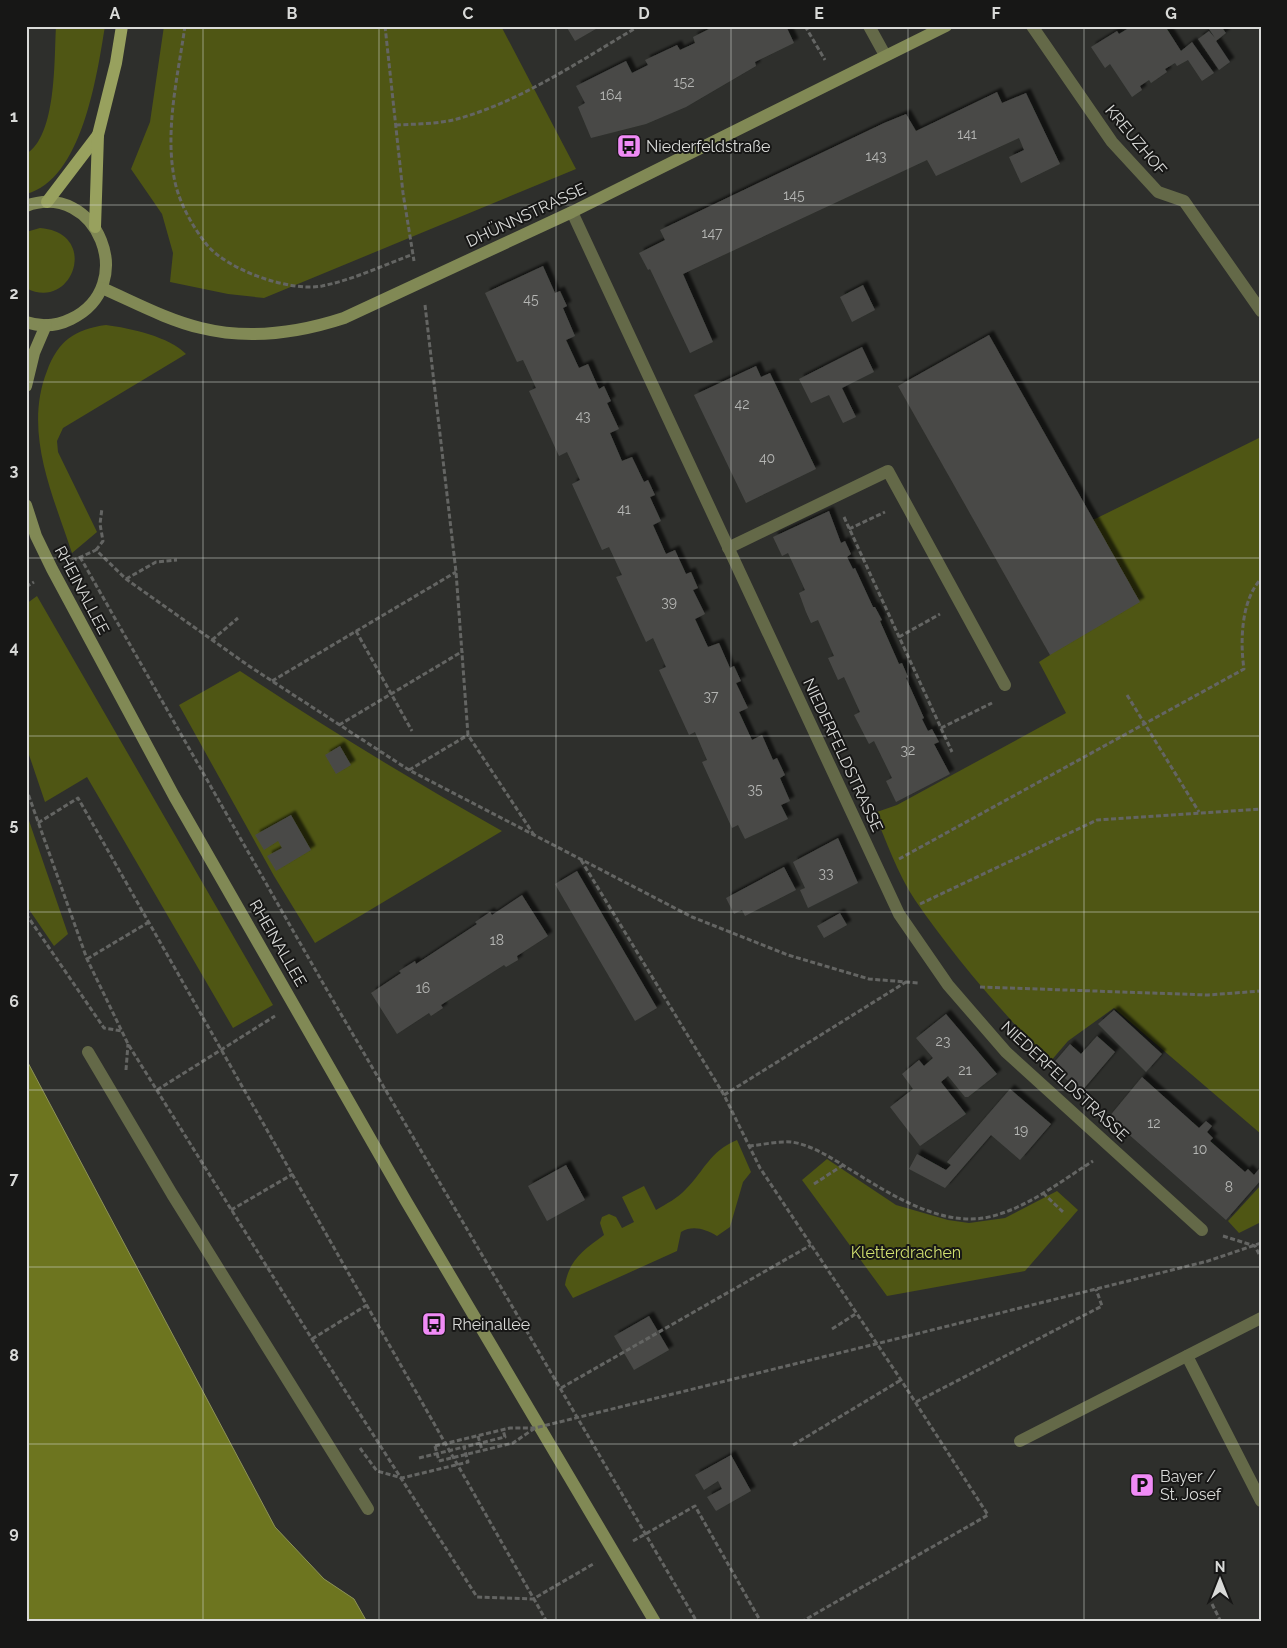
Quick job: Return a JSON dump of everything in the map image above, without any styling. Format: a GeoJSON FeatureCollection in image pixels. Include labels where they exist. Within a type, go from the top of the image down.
{"type":"FeatureCollection","features":[{"type":"Feature","properties":{"kind":"main road"},"geometry":{"type":"LineString","coordinates":[[95,227],[98,135],[116,63],[122,26]]}},
{"type":"Feature","properties":{"kind":"main road","name":"DHÜNNSTRASSE"},"geometry":{"type":"LineString","coordinates":[[102,288],[200,328],[237,334],[314,328],[344,318],[572,212],[885,54],[946,26]]}},
{"type":"Feature","properties":{"kind":"main road"},"geometry":{"type":"LineString","coordinates":[[47,202],[98,135]]}},
{"type":"Feature","properties":{"kind":"main road"},"geometry":{"type":"LineString","coordinates":[[26,206],[47,202],[74,209],[95,227],[104,246],[107,267],[102,288],[93,303],[80,315],[64,323],[46,325],[26,322]]}},
{"type":"Feature","properties":{"kind":"main road"},"geometry":{"type":"LineString","coordinates":[[26,386],[34,353],[46,325]]}},
{"type":"Feature","properties":{"kind":"main road","name":"RHEINALLEE"},"geometry":{"type":"LineString","coordinates":[[26,505],[36,536],[52,569],[174,796],[462,1299],[655,1622]]}},
{"type":"Feature","properties":{"kind":"street"},"geometry":{"type":"LineString","coordinates":[[870,26],[885,54]]}},
{"type":"Feature","properties":{"kind":"street","name":"KREUZHOF"},"geometry":{"type":"LineString","coordinates":[[1032,26],[1112,142],[1158,192],[1184,201],[1261,311]]}},
{"type":"Feature","properties":{"kind":"street","name":"NIEDERFELDSTRASSE"},"geometry":{"type":"LineString","coordinates":[[572,212],[899,914],[948,985],[1006,1052],[1202,1230]]}},
{"type":"Feature","properties":{"kind":"street"},"geometry":{"type":"LineString","coordinates":[[728,548],[888,471],[1006,685]]}},
{"type":"Feature","properties":{"kind":"street"},"geometry":{"type":"LineString","coordinates":[[88,1052],[172,1194],[368,1509]]}},
{"type":"Feature","properties":{"kind":"street"},"geometry":{"type":"LineString","coordinates":[[1020,1441],[1261,1318]]}},
{"type":"Feature","properties":{"kind":"street"},"geometry":{"type":"LineString","coordinates":[[1187,1356],[1261,1500]]}},
{"type":"Feature","properties":{"kind":"path"},"geometry":{"type":"LineString","coordinates":[[185,26],[171,131],[174,177],[180,200],[208,246],[234,266],[278,282],[306,287],[345,280],[411,255]]}},
{"type":"Feature","properties":{"kind":"path"},"geometry":{"type":"LineString","coordinates":[[385,26],[411,255],[422,282],[456,572],[468,734],[534,835]]}},
{"type":"Feature","properties":{"kind":"path"},"geometry":{"type":"LineString","coordinates":[[805,26],[836,79]]}},
{"type":"Feature","properties":{"kind":"path"},"geometry":{"type":"LineString","coordinates":[[396,125],[457,119],[492,107],[558,74],[637,27]]}},
{"type":"Feature","properties":{"kind":"path"},"geometry":{"type":"LineString","coordinates":[[835,498],[952,752]]}},
{"type":"Feature","properties":{"kind":"path"},"geometry":{"type":"LineString","coordinates":[[849,529],[905,502]]}},
{"type":"Feature","properties":{"kind":"path"},"geometry":{"type":"LineString","coordinates":[[102,508],[100,524],[103,541],[96,550],[80,557],[324,985],[697,1622]]}},
{"type":"Feature","properties":{"kind":"path"},"geometry":{"type":"LineString","coordinates":[[96,550],[126,580],[272,681],[409,770],[692,917],[788,955],[869,979],[906,982],[1198,994],[1261,991]]}},
{"type":"Feature","properties":{"kind":"path"},"geometry":{"type":"LineString","coordinates":[[126,580],[156,562],[177,560]]}},
{"type":"Feature","properties":{"kind":"path"},"geometry":{"type":"LineString","coordinates":[[272,681],[456,572]]}},
{"type":"Feature","properties":{"kind":"path"},"geometry":{"type":"LineString","coordinates":[[879,870],[1244,669],[1242,657],[1245,618],[1250,599],[1261,579]]}},
{"type":"Feature","properties":{"kind":"path"},"geometry":{"type":"LineString","coordinates":[[899,637],[960,603]]}},
{"type":"Feature","properties":{"kind":"path"},"geometry":{"type":"LineString","coordinates":[[212,640],[238,618]]}},
{"type":"Feature","properties":{"kind":"path"},"geometry":{"type":"LineString","coordinates":[[356,631],[412,731]]}},
{"type":"Feature","properties":{"kind":"path"},"geometry":{"type":"LineString","coordinates":[[339,725],[463,651]]}},
{"type":"Feature","properties":{"kind":"path"},"geometry":{"type":"LineString","coordinates":[[941,728],[992,702],[1006,685]]}},
{"type":"Feature","properties":{"kind":"path"},"geometry":{"type":"LineString","coordinates":[[1127,695],[1199,812]]}},
{"type":"Feature","properties":{"kind":"path"},"geometry":{"type":"LineString","coordinates":[[409,770],[468,734]]}},
{"type":"Feature","properties":{"kind":"path"},"geometry":{"type":"LineString","coordinates":[[26,788],[87,959],[128,1044],[312,1339],[477,1597],[533,1599],[594,1564]]}},
{"type":"Feature","properties":{"kind":"path"},"geometry":{"type":"LineString","coordinates":[[38,823],[78,798],[547,1622]]}},
{"type":"Feature","properties":{"kind":"path"},"geometry":{"type":"LineString","coordinates":[[899,914],[1097,820],[1199,812],[1261,810]]}},
{"type":"Feature","properties":{"kind":"path"},"geometry":{"type":"LineString","coordinates":[[580,859],[724,1095],[760,1168],[916,1402],[988,1515],[801,1622]]}},
{"type":"Feature","properties":{"kind":"path"},"geometry":{"type":"LineString","coordinates":[[26,914],[104,1028],[122,1032]]}},
{"type":"Feature","properties":{"kind":"path"},"geometry":{"type":"LineString","coordinates":[[87,959],[149,922]]}},
{"type":"Feature","properties":{"kind":"path"},"geometry":{"type":"LineString","coordinates":[[724,1095],[906,982]]}},
{"type":"Feature","properties":{"kind":"path"},"geometry":{"type":"LineString","coordinates":[[157,1090],[270,1019]]}},
{"type":"Feature","properties":{"kind":"path"},"geometry":{"type":"LineString","coordinates":[[126,1074],[128,1044]]}},
{"type":"Feature","properties":{"kind":"path"},"geometry":{"type":"LineString","coordinates":[[749,1146],[791,1142],[828,1156],[893,1198],[912,1206],[965,1219],[994,1216],[1043,1193],[1093,1161],[1107,1144]]}},
{"type":"Feature","properties":{"kind":"path"},"geometry":{"type":"LineString","coordinates":[[814,1184],[843,1165]]}},
{"type":"Feature","properties":{"kind":"path"},"geometry":{"type":"LineString","coordinates":[[231,1210],[293,1174]]}},
{"type":"Feature","properties":{"kind":"path"},"geometry":{"type":"LineString","coordinates":[[1043,1193],[1063,1212]]}},
{"type":"Feature","properties":{"kind":"path"},"geometry":{"type":"LineString","coordinates":[[1202,1230],[1255,1246],[1261,1258]]}},
{"type":"Feature","properties":{"kind":"path"},"geometry":{"type":"LineString","coordinates":[[535,1428],[513,1443],[439,1461],[435,1446],[510,1428],[535,1428],[1208,1261],[1261,1243]]}},
{"type":"Feature","properties":{"kind":"path"},"geometry":{"type":"LineString","coordinates":[[561,1388],[811,1245]]}},
{"type":"Feature","properties":{"kind":"path"},"geometry":{"type":"LineString","coordinates":[[916,1402],[1102,1306],[1096,1289]]}},
{"type":"Feature","properties":{"kind":"path"},"geometry":{"type":"LineString","coordinates":[[312,1339],[368,1305]]}},
{"type":"Feature","properties":{"kind":"path"},"geometry":{"type":"LineString","coordinates":[[832,1329],[857,1313]]}},
{"type":"Feature","properties":{"kind":"path"},"geometry":{"type":"LineString","coordinates":[[793,1445],[901,1380]]}},
{"type":"Feature","properties":{"kind":"path"},"geometry":{"type":"LineString","coordinates":[[418,1458],[505,1437],[503,1430]]}},
{"type":"Feature","properties":{"kind":"path"},"geometry":{"type":"LineString","coordinates":[[478,1436],[482,1450]]}},
{"type":"Feature","properties":{"kind":"path"},"geometry":{"type":"LineString","coordinates":[[402,1478],[468,1462],[464,1447]]}},
{"type":"Feature","properties":{"kind":"path"},"geometry":{"type":"LineString","coordinates":[[646,1534],[695,1506],[762,1622]]}},
{"type":"Feature","properties":{"kind":"path"},"geometry":{"type":"LineString","coordinates":[[1212,1604],[1221,1622]]}},
{"type":"Feature","properties":{"kind":"green space"},"geometry":{"type":"Polygon","coordinates":[[[56,26],[105,26],[91,97],[73,148],[61,169],[45,185],[26,194],[26,154],[36,145],[49,114],[54,76],[56,26]]]}},
{"type":"Feature","properties":{"kind":"green space"},"geometry":{"type":"Polygon","coordinates":[[[164,26],[501,26],[576,169],[264,298],[228,294],[170,282],[173,253],[162,214],[131,169],[150,122],[164,26]]]}},
{"type":"Feature","properties":{"kind":"green space"},"geometry":{"type":"Polygon","coordinates":[[[40,228],[59,233],[70,243],[75,256],[73,269],[67,281],[56,290],[42,293],[26,288],[26,232],[40,228]]]}},
{"type":"Feature","properties":{"kind":"green space"},"geometry":{"type":"Polygon","coordinates":[[[106,325],[126,328],[160,338],[186,354],[63,428],[57,441],[58,452],[97,532],[72,553],[43,463],[38,417],[40,394],[51,361],[62,344],[77,333],[106,325]]]}},
{"type":"Feature","properties":{"kind":"green space"},"geometry":{"type":"Polygon","coordinates":[[[1261,437],[1261,1134],[1114,1008],[1068,1041],[1050,1062],[979,984],[915,900],[903,879],[874,813],[897,805],[1066,713],[1039,662],[1050,655],[1093,520],[1261,437]]]}},
{"type":"Feature","properties":{"kind":"green space"},"geometry":{"type":"Polygon","coordinates":[[[37,596],[273,1005],[233,1028],[87,777],[45,802],[26,746],[26,604],[37,596]]]}},
{"type":"Feature","properties":{"kind":"green space"},"geometry":{"type":"Polygon","coordinates":[[[240,671],[370,754],[502,831],[315,943],[274,876],[179,705],[240,671]]]}},
{"type":"Feature","properties":{"kind":"green space"},"geometry":{"type":"Polygon","coordinates":[[[26,812],[68,934],[54,946],[26,905],[26,812]]]}},
{"type":"Feature","properties":{"kind":"green space"},"geometry":{"type":"Polygon","coordinates":[[[737,1140],[751,1172],[743,1182],[730,1227],[717,1236],[699,1229],[681,1232],[677,1251],[573,1298],[565,1285],[567,1276],[574,1261],[590,1245],[604,1235],[600,1223],[602,1217],[609,1214],[616,1217],[622,1228],[634,1222],[622,1197],[644,1186],[656,1210],[683,1192],[720,1150],[737,1140]]]}},
{"type":"Feature","properties":{"kind":"green space","name":"Kletterdrachen"},"geometry":{"type":"Polygon","coordinates":[[[827,1159],[896,1205],[948,1220],[969,1223],[1005,1218],[1057,1191],[1078,1210],[1025,1271],[887,1296],[802,1180],[827,1159]]]}},
{"type":"Feature","properties":{"kind":"green space"},"geometry":{"type":"Polygon","coordinates":[[[1261,1185],[1261,1222],[1239,1233],[1228,1221],[1261,1185]]]}},
{"type":"Feature","properties":{"kind":"shaded area"},"geometry":{"type":"Polygon","coordinates":[[[26,1059],[275,1527],[324,1579],[354,1599],[367,1622],[26,1622],[26,1059]]]}},
{"type":"Feature","properties":{"kind":"building"},"geometry":{"type":"Polygon","coordinates":[[[566,26],[601,26],[575,41],[566,26]]]}},
{"type":"Feature","properties":{"kind":"building"},"geometry":{"type":"Polygon","coordinates":[[[715,26],[786,26],[794,43],[755,62],[756,66],[686,107],[646,124],[591,138],[578,107],[585,103],[576,86],[626,61],[632,73],[648,65],[645,60],[677,45],[680,50],[695,43],[693,37],[715,26]]]}},
{"type":"Feature","properties":{"kind":"building"},"geometry":{"type":"Polygon","coordinates":[[[1132,26],[1165,26],[1181,51],[1192,42],[1214,73],[1202,81],[1188,60],[1177,66],[1175,63],[1165,69],[1167,72],[1151,83],[1149,80],[1140,86],[1142,90],[1132,97],[1110,64],[1105,68],[1091,47],[1117,31],[1119,34],[1132,26]]]}},
{"type":"Feature","properties":{"kind":"building"},"geometry":{"type":"Polygon","coordinates":[[[1207,26],[1228,26],[1223,29],[1226,33],[1216,41],[1230,62],[1219,70],[1198,39],[1209,31],[1215,38],[1207,26]]]}},
{"type":"Feature","properties":{"kind":"building"},"geometry":{"type":"Polygon","coordinates":[[[997,92],[1002,103],[1026,93],[1060,164],[1021,183],[1009,157],[1024,150],[1019,138],[936,176],[927,160],[683,274],[713,342],[690,353],[650,269],[648,270],[639,253],[665,240],[660,230],[884,123],[906,114],[916,131],[997,92]]]}},
{"type":"Feature","properties":{"kind":"building"},"geometry":{"type":"Polygon","coordinates":[[[543,266],[555,293],[560,291],[567,306],[563,308],[575,336],[566,340],[579,368],[588,364],[599,389],[604,386],[611,401],[607,403],[619,429],[610,433],[622,461],[632,457],[644,482],[648,480],[655,495],[650,497],[661,521],[653,525],[666,554],[675,550],[686,574],[691,572],[698,588],[693,590],[705,614],[695,619],[708,647],[719,643],[730,668],[734,666],[741,681],[736,683],[748,708],[739,712],[752,740],[762,735],[773,760],[777,758],[785,775],[780,778],[790,801],[781,805],[788,819],[745,839],[738,825],[732,828],[702,762],[707,760],[695,732],[689,735],[659,670],[666,667],[653,638],[646,642],[616,577],[622,575],[609,547],[602,550],[572,484],[580,480],[567,452],[559,456],[529,391],[536,388],[523,360],[517,362],[485,293],[543,266]]]}},
{"type":"Feature","properties":{"kind":"building"},"geometry":{"type":"Polygon","coordinates":[[[863,285],[875,310],[852,322],[840,297],[863,285]]]}},
{"type":"Feature","properties":{"kind":"building"},"geometry":{"type":"Polygon","coordinates":[[[989,335],[1140,602],[1050,655],[898,386],[989,335]]]}},
{"type":"Feature","properties":{"kind":"building"},"geometry":{"type":"Polygon","coordinates":[[[862,347],[874,372],[842,388],[856,417],[843,423],[829,395],[811,403],[799,379],[862,347]]]}},
{"type":"Feature","properties":{"kind":"building"},"geometry":{"type":"Polygon","coordinates":[[[756,366],[761,377],[770,373],[816,469],[746,503],[694,395],[756,366]]]}},
{"type":"Feature","properties":{"kind":"building"},"geometry":{"type":"Polygon","coordinates":[[[829,511],[841,543],[845,541],[851,554],[847,557],[853,569],[855,568],[873,607],[875,607],[882,620],[880,621],[899,664],[902,663],[908,677],[906,678],[924,718],[922,719],[928,731],[932,729],[939,742],[934,744],[950,774],[896,802],[886,781],[892,778],[874,741],[869,744],[854,715],[860,712],[844,677],[838,680],[828,658],[834,656],[818,620],[811,623],[806,612],[799,593],[805,590],[788,553],[782,556],[773,537],[829,511]]]}},
{"type":"Feature","properties":{"kind":"building"},"geometry":{"type":"Polygon","coordinates":[[[340,746],[351,765],[336,774],[325,755],[340,746]]]}},
{"type":"Feature","properties":{"kind":"building"},"geometry":{"type":"Polygon","coordinates":[[[291,815],[311,850],[276,871],[267,856],[282,848],[278,841],[264,850],[255,835],[291,815]]]}},
{"type":"Feature","properties":{"kind":"building"},"geometry":{"type":"Polygon","coordinates":[[[838,838],[858,883],[808,908],[800,890],[805,888],[793,862],[838,838]]]}},
{"type":"Feature","properties":{"kind":"building"},"geometry":{"type":"Polygon","coordinates":[[[784,867],[796,890],[745,916],[742,910],[734,914],[726,898],[784,867]]]}},
{"type":"Feature","properties":{"kind":"building"},"geometry":{"type":"Polygon","coordinates":[[[577,871],[657,1008],[635,1021],[555,884],[577,871]]]}},
{"type":"Feature","properties":{"kind":"building"},"geometry":{"type":"Polygon","coordinates":[[[522,895],[548,936],[517,956],[518,960],[506,967],[504,965],[441,1005],[443,1008],[431,1016],[429,1013],[397,1034],[371,993],[401,973],[399,971],[415,961],[416,964],[477,924],[475,922],[490,912],[492,915],[522,895]]]}},
{"type":"Feature","properties":{"kind":"building"},"geometry":{"type":"Polygon","coordinates":[[[840,913],[847,925],[824,938],[817,926],[840,913]]]}},
{"type":"Feature","properties":{"kind":"building"},"geometry":{"type":"Polygon","coordinates":[[[1114,1010],[1162,1054],[1146,1072],[1098,1024],[1114,1010]]]}},
{"type":"Feature","properties":{"kind":"building"},"geometry":{"type":"Polygon","coordinates":[[[946,1014],[997,1074],[968,1097],[965,1097],[948,1076],[941,1082],[966,1114],[920,1146],[890,1107],[913,1089],[902,1074],[919,1060],[924,1066],[933,1058],[916,1038],[946,1014]]]}},
{"type":"Feature","properties":{"kind":"building"},"geometry":{"type":"Polygon","coordinates":[[[1097,1036],[1115,1052],[1081,1092],[1051,1066],[1070,1044],[1081,1054],[1097,1036]]]}},
{"type":"Feature","properties":{"kind":"building"},"geometry":{"type":"Polygon","coordinates":[[[1142,1077],[1199,1128],[1206,1121],[1212,1126],[1207,1132],[1213,1138],[1210,1141],[1245,1172],[1248,1169],[1254,1175],[1259,1169],[1261,1170],[1261,1180],[1226,1220],[1109,1117],[1142,1077]]]}},
{"type":"Feature","properties":{"kind":"building"},"geometry":{"type":"Polygon","coordinates":[[[1010,1089],[1051,1124],[1020,1160],[991,1135],[945,1188],[909,1169],[917,1154],[946,1170],[951,1165],[947,1162],[1010,1089]]]}},
{"type":"Feature","properties":{"kind":"building"},"geometry":{"type":"Polygon","coordinates":[[[566,1165],[585,1200],[547,1221],[528,1186],[566,1165]]]}},
{"type":"Feature","properties":{"kind":"building"},"geometry":{"type":"Polygon","coordinates":[[[649,1316],[669,1350],[634,1370],[614,1336],[649,1316]]]}},
{"type":"Feature","properties":{"kind":"building"},"geometry":{"type":"Polygon","coordinates":[[[731,1455],[751,1491],[716,1511],[707,1497],[722,1489],[718,1481],[704,1490],[695,1475],[731,1455]]]}},
{"type":"Feature","properties":{"kind":"place","name":"Niederfeldstraße"},"geometry":{"type":"Point","coordinates":[629,146]}},
{"type":"Feature","properties":{"kind":"place","name":"Rheinallee"},"geometry":{"type":"Point","coordinates":[434,1324]}},
{"type":"Feature","properties":{"kind":"place","name":"Bayer / St. Josef"},"geometry":{"type":"Point","coordinates":[1142,1485]}}]}
